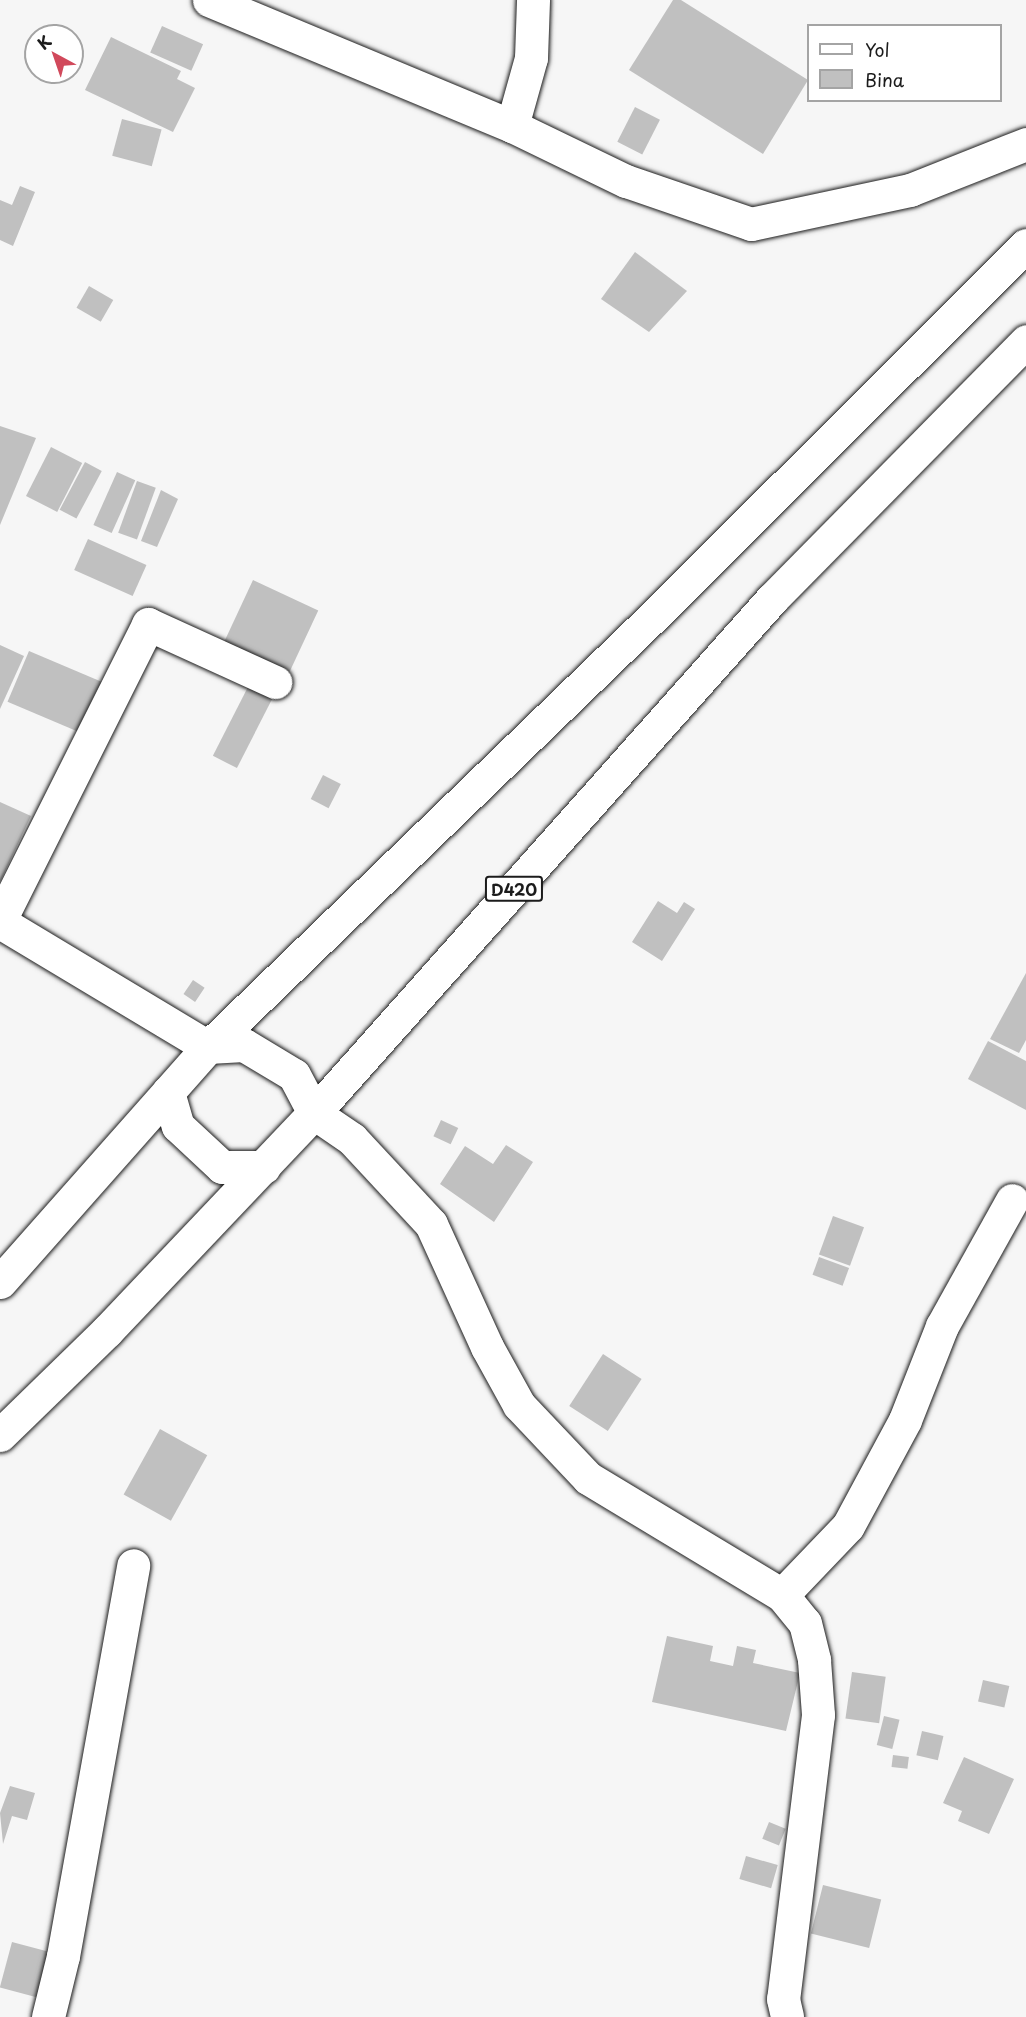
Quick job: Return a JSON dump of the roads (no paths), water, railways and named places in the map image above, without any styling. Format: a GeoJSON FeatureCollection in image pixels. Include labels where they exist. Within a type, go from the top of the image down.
{"type":"FeatureCollection","features":[{"type":"Feature","properties":{"kind":"street"},"geometry":{"type":"LineString","coordinates":[[209,0],[512,126],[626,181],[752,224],[910,190],[1026,144]]}},
{"type":"Feature","properties":{"kind":"street"},"geometry":{"type":"LineString","coordinates":[[512,126],[531,58],[533,0]]}},
{"type":"Feature","properties":{"kind":"street"},"geometry":{"type":"LineString","coordinates":[[0,1282],[208,1047],[649,621],[1026,246]]}},
{"type":"Feature","properties":{"kind":"street","name":"D420"},"geometry":{"type":"LineString","coordinates":[[0,1435],[107,1331],[264,1167],[772,599],[1026,340]]}},
{"type":"Feature","properties":{"kind":"street"},"geometry":{"type":"LineString","coordinates":[[275,682],[148,624],[0,921],[208,1047],[244,1045],[294,1075],[314,1113],[352,1139],[431,1224],[487,1347],[519,1405],[588,1478],[782,1595],[805,1623],[814,1659],[818,1714],[783,1999],[787,2017]]}},
{"type":"Feature","properties":{"kind":"street"},"geometry":{"type":"LineString","coordinates":[[168,1092],[178,1126],[222,1167],[264,1167]]}},
{"type":"Feature","properties":{"kind":"street"},"geometry":{"type":"LineString","coordinates":[[782,1595],[848,1526],[905,1420],[942,1326],[1012,1200]]}},
{"type":"Feature","properties":{"kind":"street"},"geometry":{"type":"LineString","coordinates":[[48,2017],[63,1956],[133,1565]]}}]}
